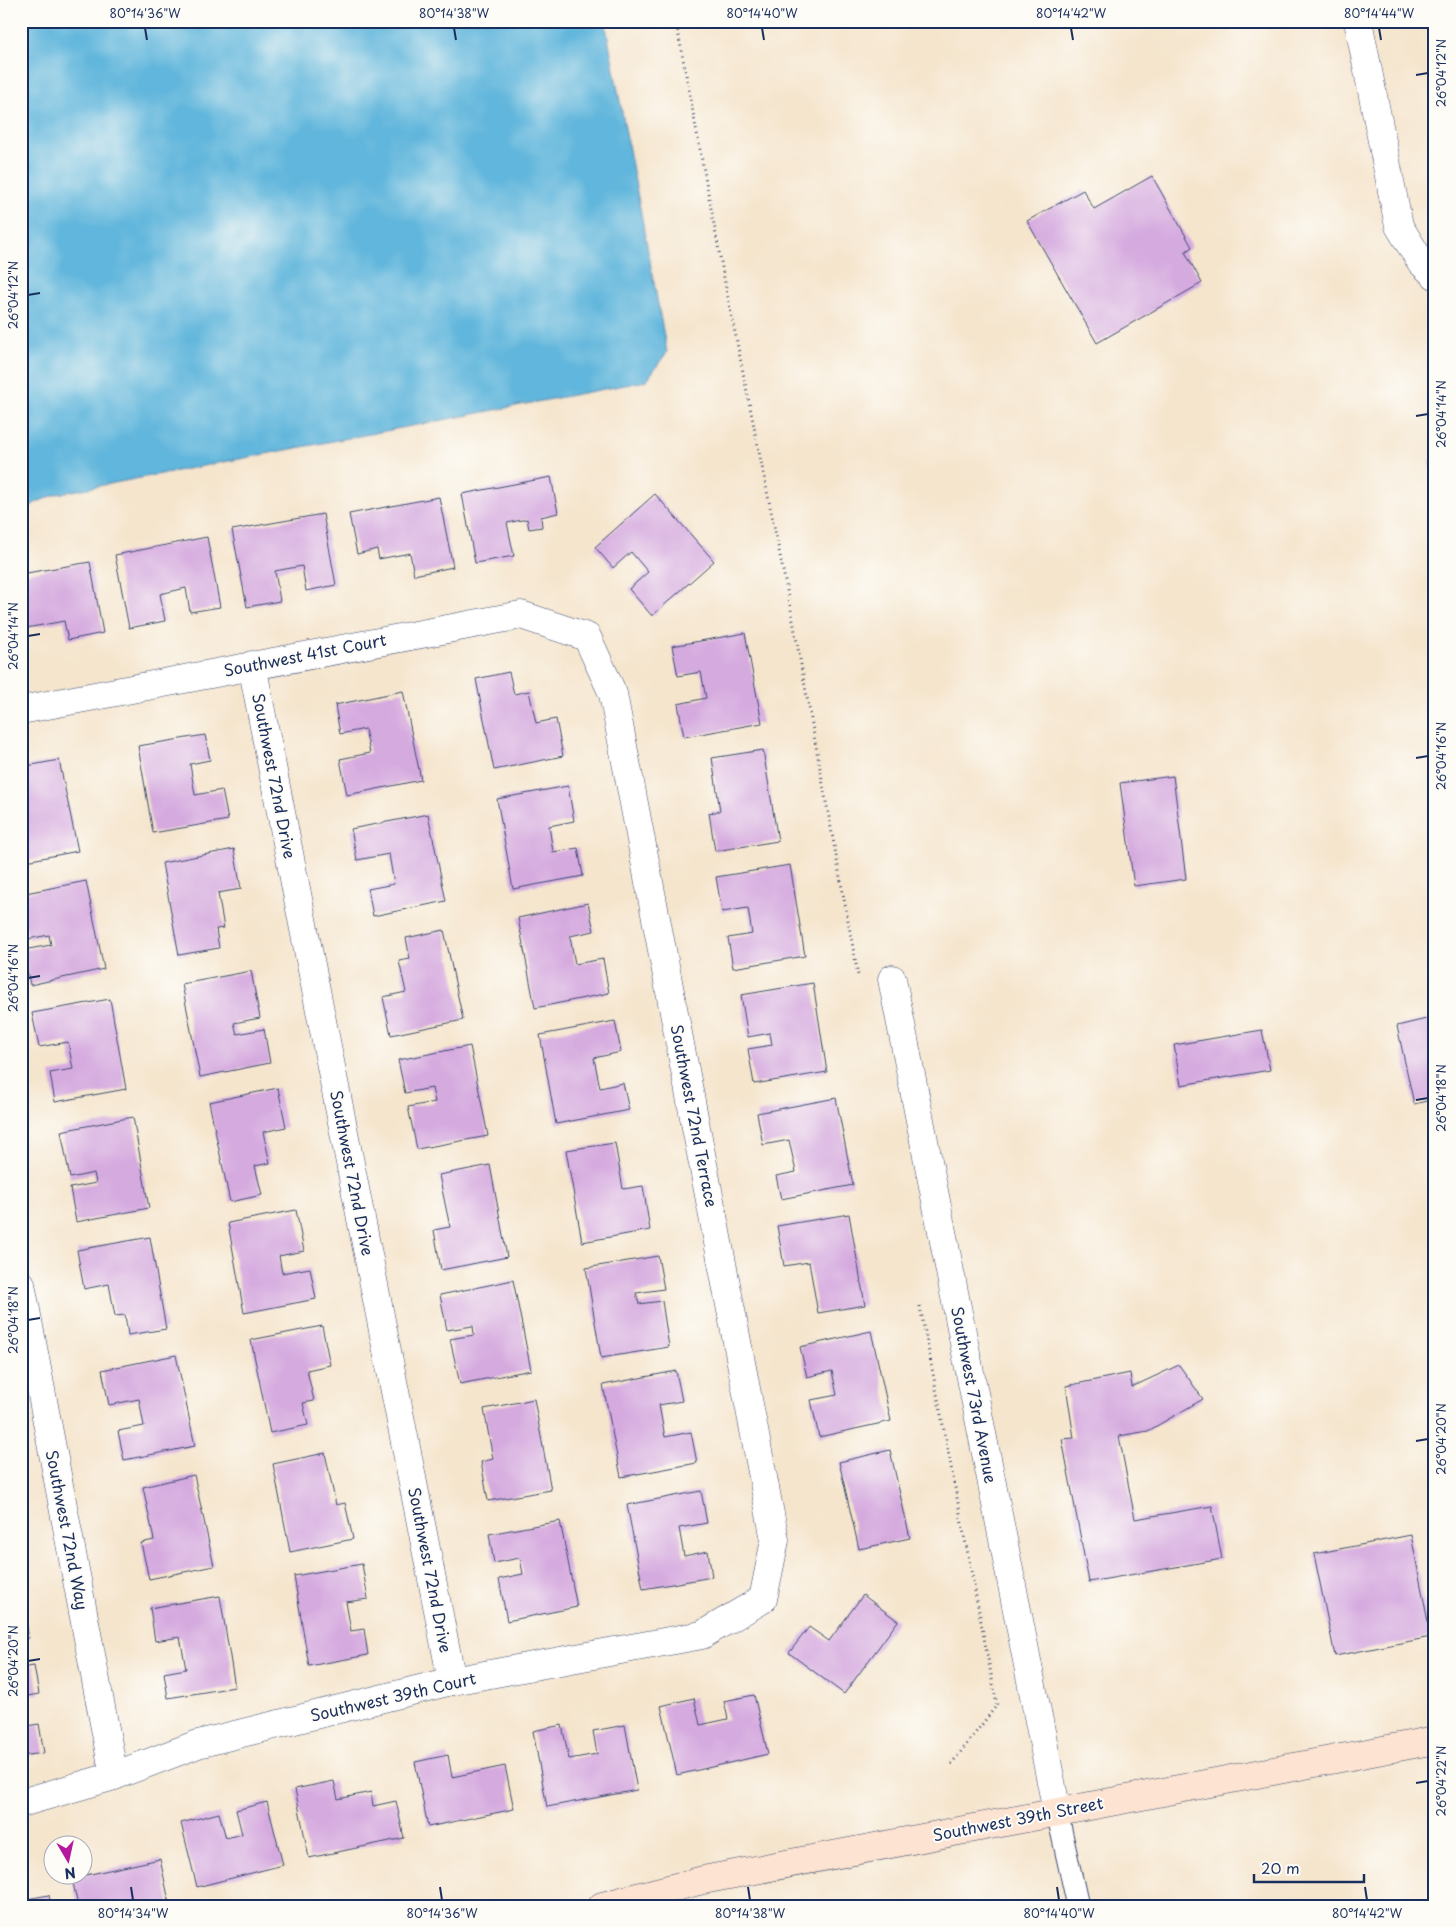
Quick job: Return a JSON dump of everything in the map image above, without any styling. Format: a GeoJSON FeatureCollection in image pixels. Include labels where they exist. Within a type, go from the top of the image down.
{"type":"FeatureCollection","features":[{"type":"Feature","properties":{"kind":"street"},"geometry":{"type":"LineString","coordinates":[[1358,21],[1399,226],[1421,262],[1435,275]]}},
{"type":"Feature","properties":{"kind":"street","name":"Southwest 41st Court"},"geometry":{"type":"LineString","coordinates":[[21,710],[521,615],[587,637]]}},
{"type":"Feature","properties":{"kind":"street","name":"Southwest 72nd Terrace"},"geometry":{"type":"LineString","coordinates":[[587,637],[613,694],[775,1540],[763,1599]]}},
{"type":"Feature","properties":{"kind":"street","name":"Southwest 72nd Drive"},"geometry":{"type":"LineString","coordinates":[[252,665],[452,1681]]}},
{"type":"Feature","properties":{"kind":"street","name":"Southwest 73rd Avenue"},"geometry":{"type":"LineString","coordinates":[[892,979],[1057,1812]]}},
{"type":"Feature","properties":{"kind":"street","name":"Southwest 72nd Way"},"geometry":{"type":"LineString","coordinates":[[21,1284],[114,1776]]}},
{"type":"Feature","properties":{"kind":"street","name":"Southwest 39th Court"},"geometry":{"type":"LineString","coordinates":[[21,1803],[114,1776],[198,1744],[452,1681],[702,1635],[763,1599]]}},
{"type":"Feature","properties":{"kind":"street","name":"Southwest 39th Street"},"geometry":{"type":"LineString","coordinates":[[602,1906],[703,1880],[1435,1740]]}},
{"type":"Feature","properties":{"kind":"lane"},"geometry":{"type":"LineString","coordinates":[[1057,1812],[1078,1906]]}},
{"type":"Feature","properties":{"kind":"path"},"geometry":{"type":"LineString","coordinates":[[676,21],[726,288],[793,620],[859,982]]}},
{"type":"Feature","properties":{"kind":"path"},"geometry":{"type":"LineString","coordinates":[[920,1304],[997,1705],[949,1767]]}},
{"type":"Feature","properties":{"kind":"water"},"geometry":{"type":"Polygon","coordinates":[[[23,21],[605,21],[667,352],[646,381],[57,494],[37,502],[21,512],[21,34],[23,21]]]}},
{"type":"Feature","properties":{"kind":"building"},"geometry":{"type":"Polygon","coordinates":[[[1152,176],[1192,247],[1185,252],[1202,283],[1097,343],[1027,221],[1083,190],[1094,209],[1152,176]]]}},
{"type":"Feature","properties":{"kind":"building"},"geometry":{"type":"Polygon","coordinates":[[[1435,459],[1435,481],[1434,481],[1430,460],[1435,459]]]}},
{"type":"Feature","properties":{"kind":"building"},"geometry":{"type":"Polygon","coordinates":[[[551,477],[558,513],[541,517],[542,527],[529,529],[527,519],[507,523],[514,556],[475,563],[462,494],[551,477]]]}},
{"type":"Feature","properties":{"kind":"building"},"geometry":{"type":"Polygon","coordinates":[[[655,494],[714,561],[652,616],[629,589],[648,572],[631,552],[613,568],[595,547],[655,494]]]}},
{"type":"Feature","properties":{"kind":"building"},"geometry":{"type":"Polygon","coordinates":[[[439,497],[453,567],[414,575],[410,553],[379,559],[377,549],[357,554],[349,514],[439,497]]]}},
{"type":"Feature","properties":{"kind":"building"},"geometry":{"type":"Polygon","coordinates":[[[323,514],[336,585],[306,591],[302,566],[275,571],[280,601],[247,607],[232,530],[323,514]]]}},
{"type":"Feature","properties":{"kind":"building"},"geometry":{"type":"Polygon","coordinates":[[[207,537],[220,607],[190,612],[186,588],[160,594],[165,621],[129,628],[115,555],[207,537]]]}},
{"type":"Feature","properties":{"kind":"building"},"geometry":{"type":"Polygon","coordinates":[[[90,562],[103,633],[68,640],[64,621],[21,629],[21,574],[90,562]]]}},
{"type":"Feature","properties":{"kind":"building"},"geometry":{"type":"Polygon","coordinates":[[[745,633],[762,723],[684,737],[678,704],[706,698],[701,672],[678,676],[672,646],[745,633]]]}},
{"type":"Feature","properties":{"kind":"building"},"geometry":{"type":"Polygon","coordinates":[[[509,672],[514,694],[529,691],[536,723],[556,719],[563,756],[494,770],[476,679],[509,672]]]}},
{"type":"Feature","properties":{"kind":"building"},"geometry":{"type":"Polygon","coordinates":[[[403,691],[421,780],[347,795],[340,759],[370,753],[365,729],[340,734],[335,705],[403,691]]]}},
{"type":"Feature","properties":{"kind":"building"},"geometry":{"type":"Polygon","coordinates":[[[205,735],[210,760],[190,764],[195,795],[222,790],[228,820],[153,833],[138,746],[205,735]]]}},
{"type":"Feature","properties":{"kind":"building"},"geometry":{"type":"Polygon","coordinates":[[[763,750],[778,841],[715,851],[709,813],[720,811],[712,758],[763,750]]]}},
{"type":"Feature","properties":{"kind":"building"},"geometry":{"type":"Polygon","coordinates":[[[59,760],[78,851],[21,862],[21,767],[59,760]]]}},
{"type":"Feature","properties":{"kind":"building"},"geometry":{"type":"Polygon","coordinates":[[[1173,776],[1186,879],[1134,886],[1120,783],[1173,776]]]}},
{"type":"Feature","properties":{"kind":"building"},"geometry":{"type":"Polygon","coordinates":[[[568,786],[574,821],[549,826],[553,852],[578,848],[583,876],[513,889],[497,799],[568,786]]]}},
{"type":"Feature","properties":{"kind":"building"},"geometry":{"type":"Polygon","coordinates":[[[428,814],[446,901],[373,916],[368,889],[394,884],[389,854],[357,860],[351,829],[428,814]]]}},
{"type":"Feature","properties":{"kind":"building"},"geometry":{"type":"Polygon","coordinates":[[[234,849],[241,889],[218,893],[224,928],[216,929],[219,948],[179,955],[162,863],[234,849]]]}},
{"type":"Feature","properties":{"kind":"building"},"geometry":{"type":"Polygon","coordinates":[[[790,865],[805,956],[733,968],[728,938],[752,934],[748,908],[722,912],[716,877],[790,865]]]}},
{"type":"Feature","properties":{"kind":"building"},"geometry":{"type":"Polygon","coordinates":[[[86,881],[104,969],[30,985],[23,950],[51,945],[49,935],[28,939],[21,905],[21,894],[86,881]]]}},
{"type":"Feature","properties":{"kind":"building"},"geometry":{"type":"Polygon","coordinates":[[[588,903],[594,931],[570,936],[575,964],[603,959],[609,993],[535,1008],[518,918],[588,903]]]}},
{"type":"Feature","properties":{"kind":"building"},"geometry":{"type":"Polygon","coordinates":[[[444,930],[463,1020],[391,1035],[383,997],[406,992],[399,961],[410,959],[406,938],[444,930]]]}},
{"type":"Feature","properties":{"kind":"building"},"geometry":{"type":"Polygon","coordinates":[[[251,971],[260,1018],[234,1023],[237,1034],[264,1029],[270,1063],[200,1077],[182,984],[251,971]]]}},
{"type":"Feature","properties":{"kind":"building"},"geometry":{"type":"Polygon","coordinates":[[[813,983],[827,1072],[754,1084],[748,1049],[772,1045],[770,1033],[748,1037],[741,995],[813,983]]]}},
{"type":"Feature","properties":{"kind":"building"},"geometry":{"type":"Polygon","coordinates":[[[110,999],[126,1089],[55,1102],[50,1073],[73,1069],[68,1042],[39,1047],[32,1013],[110,999]]]}},
{"type":"Feature","properties":{"kind":"building"},"geometry":{"type":"Polygon","coordinates":[[[1435,1017],[1435,1099],[1414,1104],[1397,1026],[1435,1017]]]}},
{"type":"Feature","properties":{"kind":"building"},"geometry":{"type":"Polygon","coordinates":[[[615,1021],[621,1052],[594,1058],[600,1088],[623,1083],[629,1110],[556,1124],[540,1035],[615,1021]]]}},
{"type":"Feature","properties":{"kind":"building"},"geometry":{"type":"Polygon","coordinates":[[[1262,1030],[1270,1070],[1181,1085],[1174,1045],[1262,1030]]]}},
{"type":"Feature","properties":{"kind":"building"},"geometry":{"type":"Polygon","coordinates":[[[470,1046],[488,1136],[417,1149],[408,1107],[435,1102],[432,1088],[405,1093],[398,1060],[470,1046]]]}},
{"type":"Feature","properties":{"kind":"building"},"geometry":{"type":"Polygon","coordinates":[[[278,1088],[286,1127],[263,1132],[270,1163],[255,1166],[262,1195],[230,1202],[209,1102],[278,1088]]]}},
{"type":"Feature","properties":{"kind":"building"},"geometry":{"type":"Polygon","coordinates":[[[836,1098],[853,1185],[781,1199],[776,1176],[796,1172],[789,1140],[763,1145],[757,1113],[836,1098]]]}},
{"type":"Feature","properties":{"kind":"building"},"geometry":{"type":"Polygon","coordinates":[[[133,1117],[149,1208],[76,1222],[70,1188],[96,1183],[94,1173],[70,1178],[61,1131],[133,1117]]]}},
{"type":"Feature","properties":{"kind":"building"},"geometry":{"type":"Polygon","coordinates":[[[615,1143],[623,1189],[643,1186],[650,1230],[582,1242],[566,1150],[615,1143]]]}},
{"type":"Feature","properties":{"kind":"building"},"geometry":{"type":"Polygon","coordinates":[[[490,1165],[507,1257],[441,1270],[434,1230],[450,1227],[439,1175],[490,1165]]]}},
{"type":"Feature","properties":{"kind":"building"},"geometry":{"type":"Polygon","coordinates":[[[296,1210],[304,1251],[279,1256],[282,1273],[310,1268],[316,1299],[244,1313],[228,1223],[296,1210]]]}},
{"type":"Feature","properties":{"kind":"building"},"geometry":{"type":"Polygon","coordinates":[[[849,1214],[865,1305],[818,1313],[809,1262],[784,1266],[777,1226],[849,1214]]]}},
{"type":"Feature","properties":{"kind":"building"},"geometry":{"type":"Polygon","coordinates":[[[150,1237],[166,1329],[128,1335],[125,1315],[115,1316],[109,1284],[84,1289],[77,1250],[150,1237]]]}},
{"type":"Feature","properties":{"kind":"building"},"geometry":{"type":"Polygon","coordinates":[[[658,1256],[664,1289],[636,1293],[639,1304],[662,1301],[669,1347],[601,1358],[586,1268],[658,1256]]]}},
{"type":"Feature","properties":{"kind":"building"},"geometry":{"type":"Polygon","coordinates":[[[513,1280],[531,1370],[460,1384],[450,1339],[474,1335],[473,1326],[447,1330],[440,1295],[513,1280]]]}},
{"type":"Feature","properties":{"kind":"building"},"geometry":{"type":"Polygon","coordinates":[[[322,1326],[330,1365],[307,1370],[314,1401],[303,1403],[308,1425],[270,1433],[251,1340],[322,1326]]]}},
{"type":"Feature","properties":{"kind":"building"},"geometry":{"type":"Polygon","coordinates":[[[871,1331],[891,1421],[819,1437],[811,1400],[837,1395],[832,1371],[807,1377],[800,1347],[871,1331]]]}},
{"type":"Feature","properties":{"kind":"building"},"geometry":{"type":"Polygon","coordinates":[[[176,1355],[195,1446],[124,1460],[118,1431],[144,1426],[139,1399],[109,1405],[102,1370],[176,1355]]]}},
{"type":"Feature","properties":{"kind":"building"},"geometry":{"type":"Polygon","coordinates":[[[1179,1365],[1203,1399],[1148,1431],[1119,1436],[1135,1519],[1212,1506],[1222,1559],[1089,1582],[1062,1439],[1074,1438],[1066,1386],[1130,1373],[1132,1387],[1179,1365]]]}},
{"type":"Feature","properties":{"kind":"building"},"geometry":{"type":"Polygon","coordinates":[[[676,1371],[682,1401],[659,1405],[665,1437],[691,1432],[697,1463],[621,1477],[603,1385],[676,1371]]]}},
{"type":"Feature","properties":{"kind":"building"},"geometry":{"type":"Polygon","coordinates":[[[534,1399],[551,1490],[488,1501],[481,1462],[493,1459],[484,1409],[534,1399]]]}},
{"type":"Feature","properties":{"kind":"building"},"geometry":{"type":"Polygon","coordinates":[[[890,1450],[910,1538],[859,1549],[839,1462],[890,1450]]]}},
{"type":"Feature","properties":{"kind":"building"},"geometry":{"type":"Polygon","coordinates":[[[325,1453],[336,1505],[345,1503],[353,1539],[290,1552],[273,1464],[325,1453]]]}},
{"type":"Feature","properties":{"kind":"building"},"geometry":{"type":"Polygon","coordinates":[[[194,1475],[214,1566],[149,1579],[141,1543],[154,1540],[143,1487],[194,1475]]]}},
{"type":"Feature","properties":{"kind":"building"},"geometry":{"type":"Polygon","coordinates":[[[701,1491],[707,1523],[679,1528],[684,1556],[708,1551],[712,1577],[643,1589],[627,1505],[701,1491]]]}},
{"type":"Feature","properties":{"kind":"building"},"geometry":{"type":"Polygon","coordinates":[[[560,1521],[577,1607],[507,1621],[499,1579],[523,1574],[520,1558],[494,1563],[489,1534],[560,1521]]]}},
{"type":"Feature","properties":{"kind":"building"},"geometry":{"type":"Polygon","coordinates":[[[1411,1535],[1431,1637],[1335,1656],[1314,1554],[1411,1535]]]}},
{"type":"Feature","properties":{"kind":"building"},"geometry":{"type":"Polygon","coordinates":[[[362,1564],[368,1599],[346,1602],[351,1631],[364,1629],[368,1655],[309,1666],[294,1576],[362,1564]]]}},
{"type":"Feature","properties":{"kind":"building"},"geometry":{"type":"Polygon","coordinates":[[[863,1595],[898,1621],[844,1694],[789,1653],[809,1627],[829,1641],[863,1595]]]}},
{"type":"Feature","properties":{"kind":"building"},"geometry":{"type":"Polygon","coordinates":[[[220,1596],[235,1687],[168,1698],[164,1673],[186,1669],[180,1637],[155,1641],[150,1608],[220,1596]]]}},
{"type":"Feature","properties":{"kind":"building"},"geometry":{"type":"Polygon","coordinates":[[[21,1598],[29,1638],[21,1639],[21,1598]]]}},
{"type":"Feature","properties":{"kind":"building"},"geometry":{"type":"Polygon","coordinates":[[[34,1666],[39,1694],[21,1697],[21,1668],[34,1666]]]}},
{"type":"Feature","properties":{"kind":"building"},"geometry":{"type":"Polygon","coordinates":[[[754,1695],[768,1754],[677,1775],[661,1706],[694,1698],[700,1725],[728,1719],[724,1701],[754,1695]]]}},
{"type":"Feature","properties":{"kind":"building"},"geometry":{"type":"Polygon","coordinates":[[[39,1724],[44,1753],[21,1756],[21,1727],[39,1724]]]}},
{"type":"Feature","properties":{"kind":"building"},"geometry":{"type":"Polygon","coordinates":[[[562,1725],[569,1759],[597,1754],[593,1731],[625,1725],[637,1790],[547,1807],[533,1731],[562,1725]]]}},
{"type":"Feature","properties":{"kind":"building"},"geometry":{"type":"Polygon","coordinates":[[[448,1755],[452,1777],[505,1766],[514,1809],[428,1827],[415,1762],[448,1755]]]}},
{"type":"Feature","properties":{"kind":"building"},"geometry":{"type":"Polygon","coordinates":[[[334,1781],[338,1799],[371,1792],[373,1806],[396,1801],[404,1838],[309,1858],[295,1789],[334,1781]]]}},
{"type":"Feature","properties":{"kind":"building"},"geometry":{"type":"Polygon","coordinates":[[[267,1802],[283,1865],[197,1887],[181,1823],[219,1813],[226,1838],[242,1834],[236,1810],[267,1802]]]}},
{"type":"Feature","properties":{"kind":"building"},"geometry":{"type":"Polygon","coordinates":[[[160,1859],[170,1906],[78,1906],[73,1884],[92,1884],[92,1874],[160,1859]]]}},
{"type":"Feature","properties":{"kind":"building"},"geometry":{"type":"Polygon","coordinates":[[[49,1895],[51,1906],[21,1906],[21,1900],[49,1895]]]}}]}
